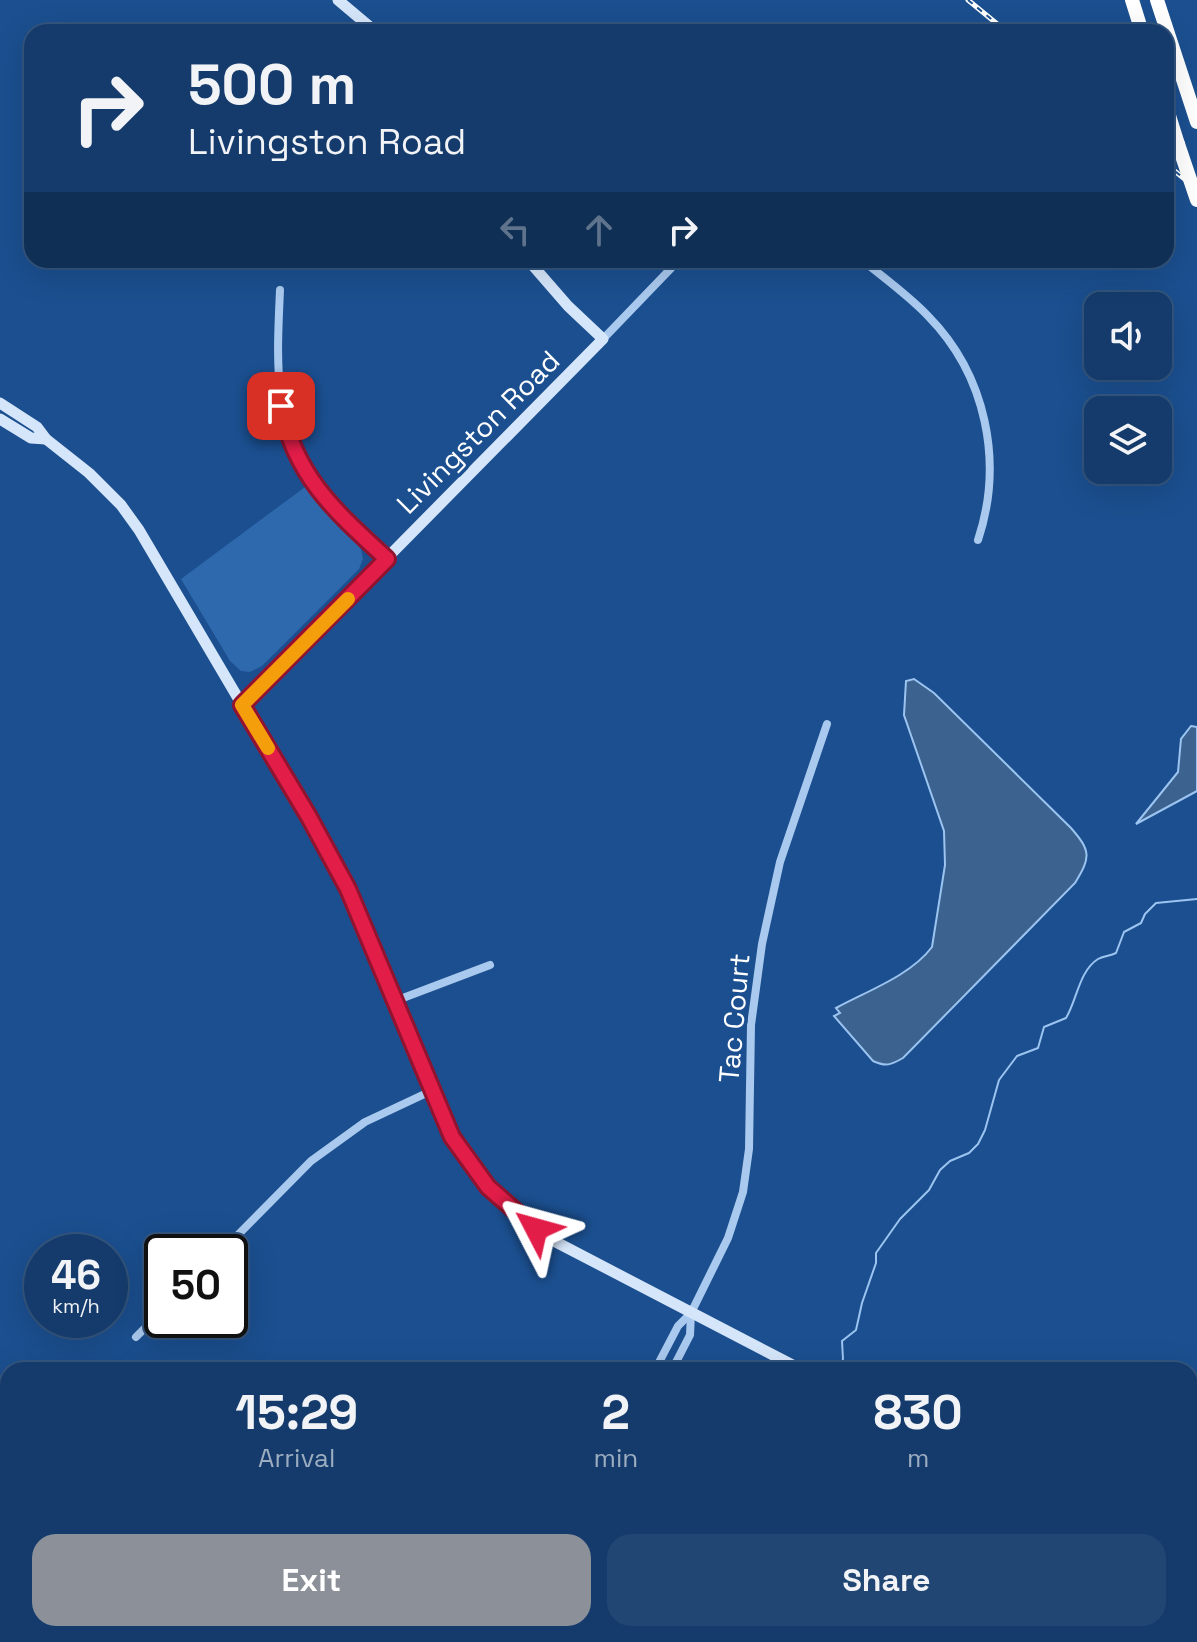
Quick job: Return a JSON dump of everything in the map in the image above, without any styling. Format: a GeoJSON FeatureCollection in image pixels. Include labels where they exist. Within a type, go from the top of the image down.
{"type":"FeatureCollection","features":[{"type":"Feature","properties":{"kind":"highway"},"geometry":{"type":"LineString","coordinates":[[1132,0],[1140,24]]}},
{"type":"Feature","properties":{"kind":"highway"},"geometry":{"type":"LineString","coordinates":[[1157,0],[1165,24]]}},
{"type":"Feature","properties":{"kind":"highway"},"geometry":{"type":"LineString","coordinates":[[1174,52],[1197,122]]}},
{"type":"Feature","properties":{"kind":"highway"},"geometry":{"type":"LineString","coordinates":[[1174,131],[1197,200]]}},
{"type":"Feature","properties":{"kind":"main road"},"geometry":{"type":"LineString","coordinates":[[338,0],[366,24]]}},
{"type":"Feature","properties":{"kind":"main road"},"geometry":{"type":"LineString","coordinates":[[535,268],[558,296],[603,339]]}},
{"type":"Feature","properties":{"kind":"main road","name":"Livingston Road"},"geometry":{"type":"LineString","coordinates":[[242,705],[603,339]]}},
{"type":"Feature","properties":{"kind":"main road"},"geometry":{"type":"LineString","coordinates":[[0,403],[37,427],[46,439],[89,473],[130,516],[334,861],[452,1137],[488,1187],[517,1215],[578,1255],[786,1362]]}},
{"type":"Feature","properties":{"kind":"main road"},"geometry":{"type":"LineString","coordinates":[[0,419],[31,438],[46,439]]}},
{"type":"Feature","properties":{"kind":"street","name":"Livingston Road"},"geometry":{"type":"LineString","coordinates":[[603,339],[671,268]]}},
{"type":"Feature","properties":{"kind":"street"},"geometry":{"type":"LineString","coordinates":[[871,268],[929,317],[953,346],[976,389],[985,420],[991,466],[989,499],[978,540]]}},
{"type":"Feature","properties":{"kind":"street"},"geometry":{"type":"LineString","coordinates":[[280,290],[278,379],[286,429],[294,450],[314,486],[387,559]]}},
{"type":"Feature","properties":{"kind":"street","name":"Tac Court"},"geometry":{"type":"LineString","coordinates":[[691,1313],[728,1238],[743,1192],[749,1149],[751,1025],[762,944],[780,862],[827,724]]}},
{"type":"Feature","properties":{"kind":"street"},"geometry":{"type":"LineString","coordinates":[[395,1001],[490,965]]}},
{"type":"Feature","properties":{"kind":"street"},"geometry":{"type":"LineString","coordinates":[[239,1234],[311,1161],[365,1122],[431,1091]]}},
{"type":"Feature","properties":{"kind":"street"},"geometry":{"type":"LineString","coordinates":[[659,1362],[678,1326],[691,1313]]}},
{"type":"Feature","properties":{"kind":"street"},"geometry":{"type":"LineString","coordinates":[[676,1362],[690,1335],[691,1313]]}},
{"type":"Feature","properties":{"kind":"street"},"geometry":{"type":"LineString","coordinates":[[136,1337],[144,1329]]}},
{"type":"Feature","properties":{"kind":"shaded area"},"geometry":{"type":"Polygon","coordinates":[[[305,487],[361,549],[363,559],[359,569],[262,666],[250,672],[241,671],[230,661],[181,579],[305,487]]]}},
{"type":"Feature","properties":{"kind":"shaded area"},"geometry":{"type":"Polygon","coordinates":[[[914,679],[934,693],[1071,828],[1085,849],[1086,860],[1075,883],[903,1058],[885,1065],[873,1061],[834,1016],[840,1013],[836,1008],[900,975],[932,947],[945,865],[944,831],[904,715],[906,681],[914,679]]]}},
{"type":"Feature","properties":{"kind":"shaded area"},"geometry":{"type":"Polygon","coordinates":[[[1191,726],[1197,727],[1197,791],[1136,824],[1178,772],[1181,739],[1191,726]]]}},
{"type":"Feature","properties":{"kind":"waterway"},"geometry":{"type":"LineString","coordinates":[[842,1362],[842,1341],[856,1330],[876,1263],[876,1253],[900,1219],[929,1190],[940,1170],[978,1144],[999,1080],[1017,1056],[1038,1048],[1044,1027],[1066,1018],[1082,978],[1092,964],[1116,953],[1124,932],[1141,923],[1156,903],[1197,899]]}},
{"type":"Feature","properties":{"kind":"railway"},"geometry":{"type":"LineString","coordinates":[[968,0],[997,24]]}},
{"type":"Feature","properties":{"kind":"railway"},"geometry":{"type":"LineString","coordinates":[[1174,170],[1197,189]]}},
{"type":"Feature","properties":{"kind":"slow traffic"},"geometry":{"type":"LineString","coordinates":[[268,748],[242,705],[348,599]]}},
{"type":"Feature","properties":{"kind":"route"},"geometry":{"type":"LineString","coordinates":[[281,406],[294,450],[314,486],[387,559],[242,705],[348,889],[452,1137],[488,1187],[536,1229]]}}]}
